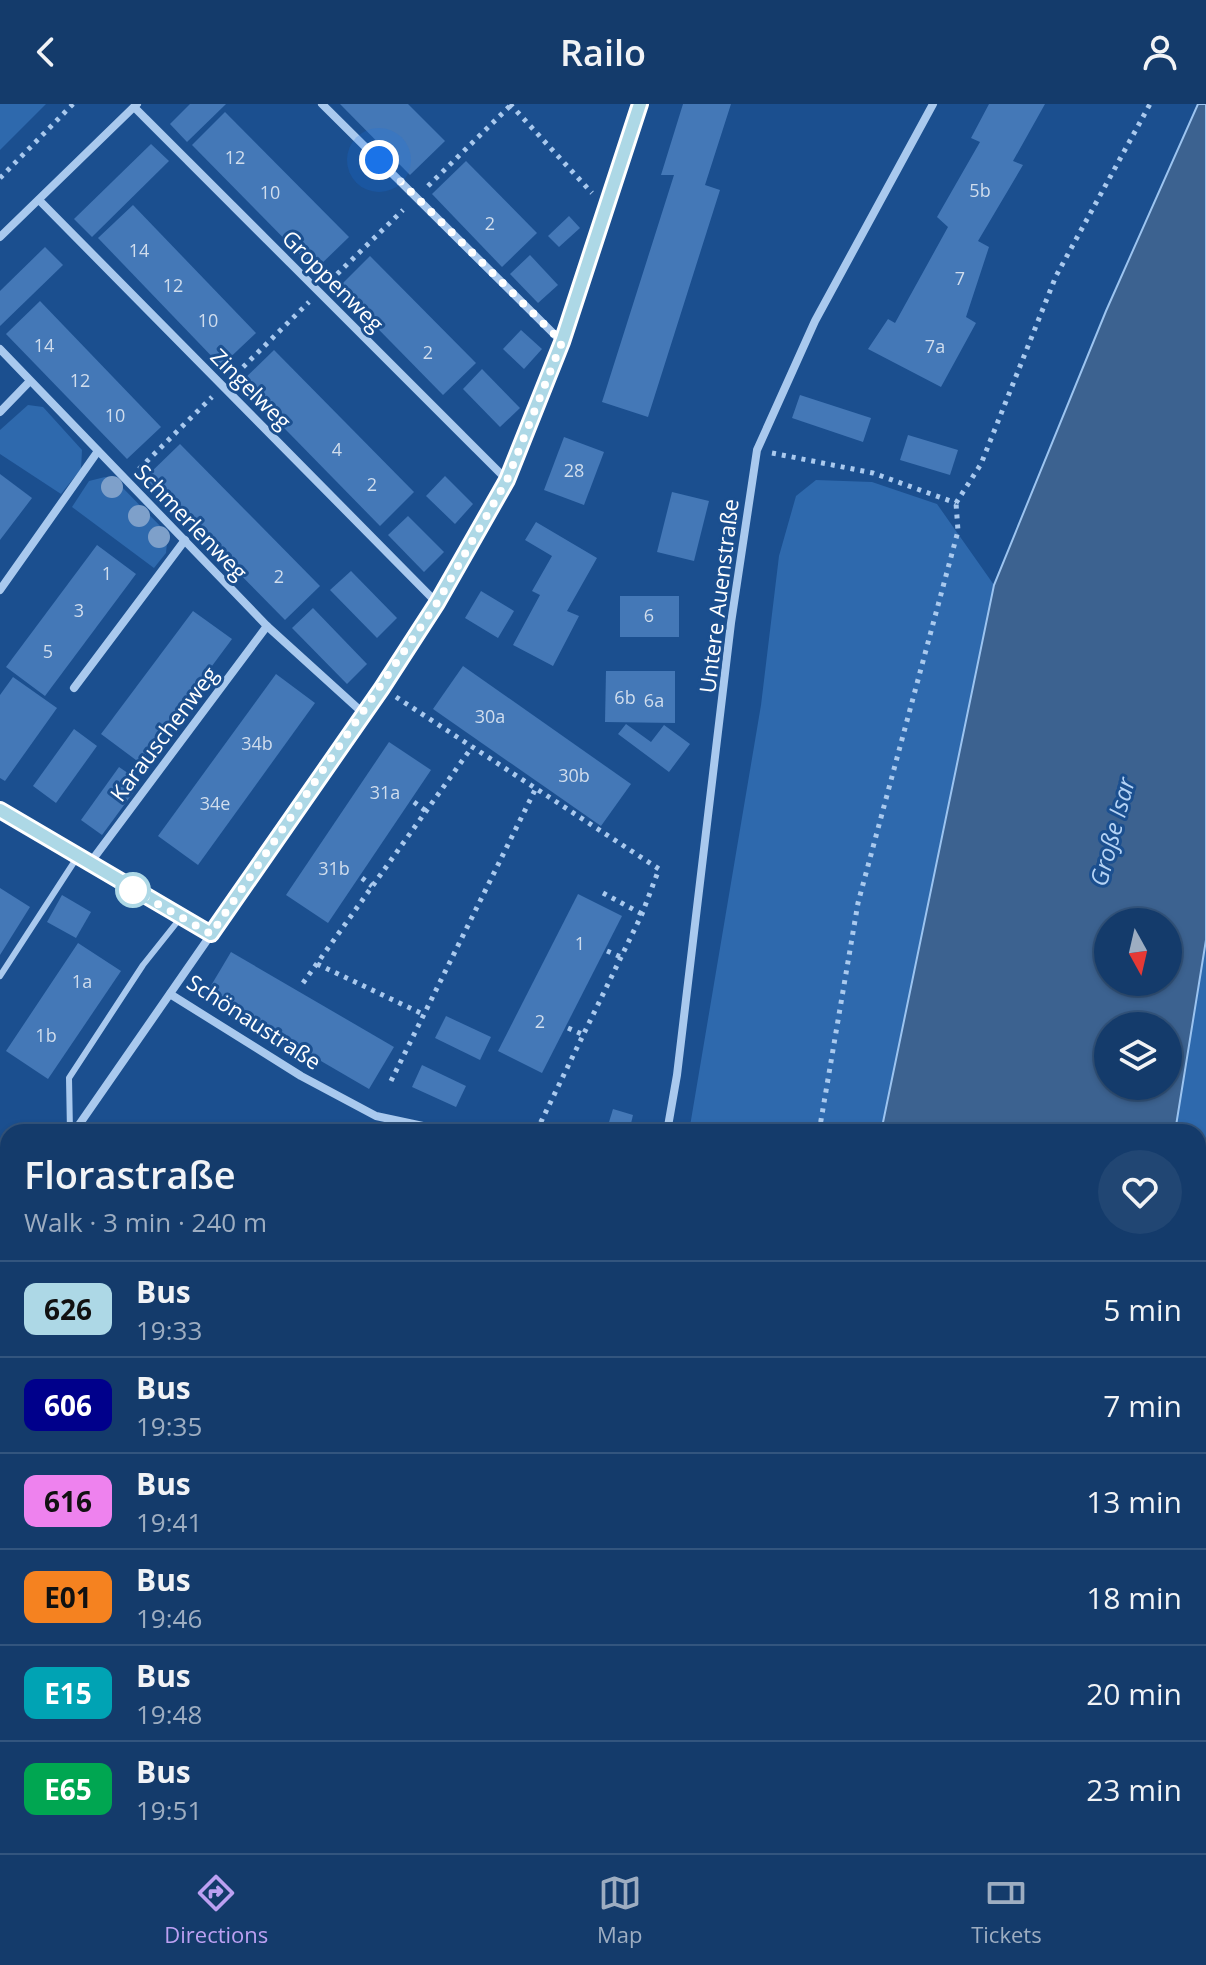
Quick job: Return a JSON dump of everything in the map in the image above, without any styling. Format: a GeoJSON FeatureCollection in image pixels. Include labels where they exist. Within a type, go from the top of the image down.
{"type":"FeatureCollection","features":[{"type":"Feature","properties":{"kind":"street"},"geometry":{"type":"LineString","coordinates":[[322,104],[562,342]]}},
{"type":"Feature","properties":{"kind":"street","name":"Schönaustraße"},"geometry":{"type":"LineString","coordinates":[[414,1124],[376,1116],[301,1076],[170,994],[382,688],[437,603],[507,480],[562,342],[640,104]]}},
{"type":"Feature","properties":{"kind":"street","name":"Untere Auenstraße"},"geometry":{"type":"LineString","coordinates":[[668,1124],[681,1043],[731,623],[757,450],[815,321],[933,104]]}},
{"type":"Feature","properties":{"kind":"street"},"geometry":{"type":"LineString","coordinates":[[0,237],[136,106]]}},
{"type":"Feature","properties":{"kind":"street","name":"Groppenweg"},"geometry":{"type":"LineString","coordinates":[[136,106],[507,480]]}},
{"type":"Feature","properties":{"kind":"street","name":"Zingelweg"},"geometry":{"type":"LineString","coordinates":[[39,200],[437,603]]}},
{"type":"Feature","properties":{"kind":"street","name":"Schmerlenweg"},"geometry":{"type":"LineString","coordinates":[[0,349],[267,626],[363,713]]}},
{"type":"Feature","properties":{"kind":"street"},"geometry":{"type":"LineString","coordinates":[[0,412],[29,382]]}},
{"type":"Feature","properties":{"kind":"street"},"geometry":{"type":"LineString","coordinates":[[0,590],[98,451]]}},
{"type":"Feature","properties":{"kind":"street"},"geometry":{"type":"LineString","coordinates":[[74,688],[185,540]]}},
{"type":"Feature","properties":{"kind":"street","name":"Karauschenweg"},"geometry":{"type":"LineString","coordinates":[[90,863],[267,626]]}},
{"type":"Feature","properties":{"kind":"street"},"geometry":{"type":"LineString","coordinates":[[0,810],[211,934]]}},
{"type":"Feature","properties":{"kind":"street"},"geometry":{"type":"LineString","coordinates":[[78,1124],[170,994]]}},
{"type":"Feature","properties":{"kind":"lane"},"geometry":{"type":"LineString","coordinates":[[0,976],[78,856]]}},
{"type":"Feature","properties":{"kind":"lane"},"geometry":{"type":"LineString","coordinates":[[72,1124],[69,1078],[143,965],[182,916]]}},
{"type":"Feature","properties":{"kind":"path"},"geometry":{"type":"LineString","coordinates":[[0,178],[73,104]]}},
{"type":"Feature","properties":{"kind":"path"},"geometry":{"type":"LineString","coordinates":[[511,104],[606,208]]}},
{"type":"Feature","properties":{"kind":"path"},"geometry":{"type":"LineString","coordinates":[[820,1124],[858,903],[958,531],[956,503],[981,464],[1056,276],[1150,104]]}},
{"type":"Feature","properties":{"kind":"path"},"geometry":{"type":"LineString","coordinates":[[757,450],[873,473],[956,503]]}},
{"type":"Feature","properties":{"kind":"path"},"geometry":{"type":"LineString","coordinates":[[382,688],[659,869],[642,914],[540,1124]]}},
{"type":"Feature","properties":{"kind":"path"},"geometry":{"type":"LineString","coordinates":[[303,983],[472,747]]}},
{"type":"Feature","properties":{"kind":"path"},"geometry":{"type":"LineString","coordinates":[[391,1081],[536,788]]}},
{"type":"Feature","properties":{"kind":"path"},"geometry":{"type":"LineString","coordinates":[[414,802],[426,811]]}},
{"type":"Feature","properties":{"kind":"path"},"geometry":{"type":"LineString","coordinates":[[362,878],[372,886]]}},
{"type":"Feature","properties":{"kind":"path"},"geometry":{"type":"LineString","coordinates":[[603,893],[642,914]]}},
{"type":"Feature","properties":{"kind":"path"},"geometry":{"type":"LineString","coordinates":[[607,951],[621,957]]}},
{"type":"Feature","properties":{"kind":"path"},"geometry":{"type":"LineString","coordinates":[[317,964],[425,1015]]}},
{"type":"Feature","properties":{"kind":"path"},"geometry":{"type":"LineString","coordinates":[[568,1028],[584,1035]]}},
{"type":"Feature","properties":{"kind":"shaded area"},"geometry":{"type":"Polygon","coordinates":[[[0,104],[46,104],[0,150],[0,104]]]}},
{"type":"Feature","properties":{"kind":"shaded area"},"geometry":{"type":"Polygon","coordinates":[[[28,405],[43,407],[82,450],[81,469],[61,494],[0,454],[0,430],[28,405]]]}},
{"type":"Feature","properties":{"kind":"shaded area"},"geometry":{"type":"Polygon","coordinates":[[[105,477],[117,482],[168,534],[166,553],[154,568],[72,507],[89,481],[105,477]]]}},
{"type":"Feature","properties":{"kind":"shaded area"},"geometry":{"type":"Polygon","coordinates":[[[816,480],[872,482],[937,504],[994,585],[883,1124],[690,1124],[761,705],[779,556],[796,496],[816,480]]]}},
{"type":"Feature","properties":{"kind":"shaded area"},"geometry":{"type":"Polygon","coordinates":[[[1206,940],[1206,1124],[1176,1124],[1206,940]]]}},
{"type":"Feature","properties":{"kind":"water","name":"Große Isar"},"geometry":{"type":"Polygon","coordinates":[[[1198,104],[1206,104],[1206,940],[1182,1089],[1182,1012],[1094,1012],[1094,1100],[1180,1100],[1176,1124],[883,1124],[994,585],[1106,311],[1198,104]]]}},
{"type":"Feature","properties":{"kind":"building"},"geometry":{"type":"Polygon","coordinates":[[[190,104],[226,104],[187,142],[170,124],[190,104]]]}},
{"type":"Feature","properties":{"kind":"building"},"geometry":{"type":"Polygon","coordinates":[[[340,104],[408,104],[445,141],[410,175],[340,104]]]}},
{"type":"Feature","properties":{"kind":"building"},"geometry":{"type":"Polygon","coordinates":[[[683,104],[731,104],[705,185],[720,190],[648,417],[602,402],[674,175],[661,175],[683,104]]]}},
{"type":"Feature","properties":{"kind":"building"},"geometry":{"type":"Polygon","coordinates":[[[989,104],[1045,104],[1013,161],[1023,165],[978,241],[989,247],[966,317],[976,323],[941,387],[868,349],[888,319],[895,323],[948,227],[937,217],[980,142],[971,138],[989,104]]]}},
{"type":"Feature","properties":{"kind":"building"},"geometry":{"type":"Polygon","coordinates":[[[225,112],[349,237],[315,270],[192,145],[225,112]]]}},
{"type":"Feature","properties":{"kind":"building"},"geometry":{"type":"Polygon","coordinates":[[[151,144],[169,161],[92,237],[74,219],[151,144]]]}},
{"type":"Feature","properties":{"kind":"building"},"geometry":{"type":"Polygon","coordinates":[[[466,161],[537,233],[502,267],[432,194],[466,161]]]}},
{"type":"Feature","properties":{"kind":"building"},"geometry":{"type":"Polygon","coordinates":[[[133,205],[256,333],[221,366],[98,238],[133,205]]]}},
{"type":"Feature","properties":{"kind":"building"},"geometry":{"type":"Polygon","coordinates":[[[569,216],[580,228],[559,247],[548,236],[569,216]]]}},
{"type":"Feature","properties":{"kind":"building"},"geometry":{"type":"Polygon","coordinates":[[[45,247],[63,265],[0,326],[0,291],[45,247]]]}},
{"type":"Feature","properties":{"kind":"building"},"geometry":{"type":"Polygon","coordinates":[[[530,255],[558,285],[538,303],[510,274],[530,255]]]}},
{"type":"Feature","properties":{"kind":"building"},"geometry":{"type":"Polygon","coordinates":[[[370,256],[476,363],[443,395],[338,288],[370,256]]]}},
{"type":"Feature","properties":{"kind":"building"},"geometry":{"type":"Polygon","coordinates":[[[40,301],[161,427],[127,459],[6,334],[40,301]]]}},
{"type":"Feature","properties":{"kind":"building"},"geometry":{"type":"Polygon","coordinates":[[[521,330],[542,349],[524,369],[503,349],[521,330]]]}},
{"type":"Feature","properties":{"kind":"building"},"geometry":{"type":"Polygon","coordinates":[[[274,350],[414,492],[380,526],[240,383],[274,350]]]}},
{"type":"Feature","properties":{"kind":"building"},"geometry":{"type":"Polygon","coordinates":[[[482,369],[520,408],[500,427],[463,389],[482,369]]]}},
{"type":"Feature","properties":{"kind":"building"},"geometry":{"type":"Polygon","coordinates":[[[800,395],[871,418],[863,442],[792,418],[800,395]]]}},
{"type":"Feature","properties":{"kind":"building"},"geometry":{"type":"Polygon","coordinates":[[[908,435],[958,450],[950,475],[900,460],[908,435]]]}},
{"type":"Feature","properties":{"kind":"building"},"geometry":{"type":"Polygon","coordinates":[[[564,437],[604,452],[584,505],[544,490],[564,437]]]}},
{"type":"Feature","properties":{"kind":"building"},"geometry":{"type":"Polygon","coordinates":[[[180,444],[320,586],[285,620],[145,478],[180,444]]]}},
{"type":"Feature","properties":{"kind":"building"},"geometry":{"type":"Polygon","coordinates":[[[0,474],[32,498],[0,540],[0,474]]]}},
{"type":"Feature","properties":{"kind":"building"},"geometry":{"type":"Polygon","coordinates":[[[445,476],[473,504],[455,524],[426,496],[445,476]]]}},
{"type":"Feature","properties":{"kind":"building"},"geometry":{"type":"Polygon","coordinates":[[[672,492],[709,501],[694,561],[657,552],[672,492]]]}},
{"type":"Feature","properties":{"kind":"building"},"geometry":{"type":"Polygon","coordinates":[[[408,516],[444,552],[424,572],[388,535],[408,516]]]}},
{"type":"Feature","properties":{"kind":"building"},"geometry":{"type":"Polygon","coordinates":[[[536,522],[597,558],[567,611],[579,616],[553,666],[513,645],[540,595],[532,591],[552,556],[525,540],[536,522]]]}},
{"type":"Feature","properties":{"kind":"building"},"geometry":{"type":"Polygon","coordinates":[[[97,545],[136,574],[45,696],[6,667],[97,545]]]}},
{"type":"Feature","properties":{"kind":"building"},"geometry":{"type":"Polygon","coordinates":[[[351,571],[397,618],[377,638],[330,590],[351,571]]]}},
{"type":"Feature","properties":{"kind":"building"},"geometry":{"type":"Polygon","coordinates":[[[481,591],[514,611],[498,638],[465,618],[481,591]]]}},
{"type":"Feature","properties":{"kind":"building"},"geometry":{"type":"Polygon","coordinates":[[[620,596],[679,596],[679,637],[620,637],[620,596]]]}},
{"type":"Feature","properties":{"kind":"building"},"geometry":{"type":"Polygon","coordinates":[[[313,608],[367,664],[347,684],[292,628],[313,608]]]}},
{"type":"Feature","properties":{"kind":"building"},"geometry":{"type":"Polygon","coordinates":[[[193,611],[232,639],[140,763],[101,734],[193,611]]]}},
{"type":"Feature","properties":{"kind":"building"},"geometry":{"type":"Polygon","coordinates":[[[463,666],[631,784],[601,826],[433,709],[463,666]]]}},
{"type":"Feature","properties":{"kind":"building"},"geometry":{"type":"Polygon","coordinates":[[[606,671],[675,671],[675,723],[605,722],[606,671]]]}},
{"type":"Feature","properties":{"kind":"building"},"geometry":{"type":"Polygon","coordinates":[[[276,674],[315,703],[198,865],[158,836],[276,674]]]}},
{"type":"Feature","properties":{"kind":"building"},"geometry":{"type":"Polygon","coordinates":[[[13,677],[57,708],[5,781],[0,778],[0,695],[13,677]]]}},
{"type":"Feature","properties":{"kind":"building"},"geometry":{"type":"Polygon","coordinates":[[[626,724],[651,742],[664,725],[690,744],[669,772],[618,734],[626,724]]]}},
{"type":"Feature","properties":{"kind":"building"},"geometry":{"type":"Polygon","coordinates":[[[74,729],[97,746],[56,803],[33,786],[74,729]]]}},
{"type":"Feature","properties":{"kind":"building"},"geometry":{"type":"Polygon","coordinates":[[[389,742],[431,770],[328,923],[286,895],[389,742]]]}},
{"type":"Feature","properties":{"kind":"building"},"geometry":{"type":"Polygon","coordinates":[[[119,767],[141,782],[102,835],[81,820],[119,767]]]}},
{"type":"Feature","properties":{"kind":"building"},"geometry":{"type":"Polygon","coordinates":[[[0,888],[30,907],[0,955],[0,888]]]}},
{"type":"Feature","properties":{"kind":"building"},"geometry":{"type":"Polygon","coordinates":[[[578,894],[622,916],[542,1073],[498,1051],[578,894]]]}},
{"type":"Feature","properties":{"kind":"building"},"geometry":{"type":"Polygon","coordinates":[[[62,895],[91,912],[76,938],[47,922],[62,895]]]}},
{"type":"Feature","properties":{"kind":"building"},"geometry":{"type":"Polygon","coordinates":[[[78,943],[121,971],[48,1079],[6,1051],[78,943]]]}},
{"type":"Feature","properties":{"kind":"building"},"geometry":{"type":"Polygon","coordinates":[[[231,952],[394,1047],[369,1089],[206,994],[231,952]]]}},
{"type":"Feature","properties":{"kind":"building"},"geometry":{"type":"Polygon","coordinates":[[[446,1016],[491,1037],[480,1060],[435,1038],[446,1016]]]}},
{"type":"Feature","properties":{"kind":"building"},"geometry":{"type":"Polygon","coordinates":[[[422,1065],[466,1086],[456,1107],[412,1087],[422,1065]]]}},
{"type":"Feature","properties":{"kind":"building"},"geometry":{"type":"Polygon","coordinates":[[[613,1109],[633,1115],[631,1124],[608,1124],[613,1109]]]}},
{"type":"Feature","properties":{"kind":"bus line","name":"626"},"geometry":{"type":"LineString","coordinates":[[0,810],[211,934],[382,688],[437,603],[507,480],[562,342],[640,104]]}},
{"type":"Feature","properties":{"kind":"route"},"geometry":{"type":"LineString","coordinates":[[133,890],[211,934],[382,688],[437,603],[507,480],[562,342],[379,160]]}}]}
